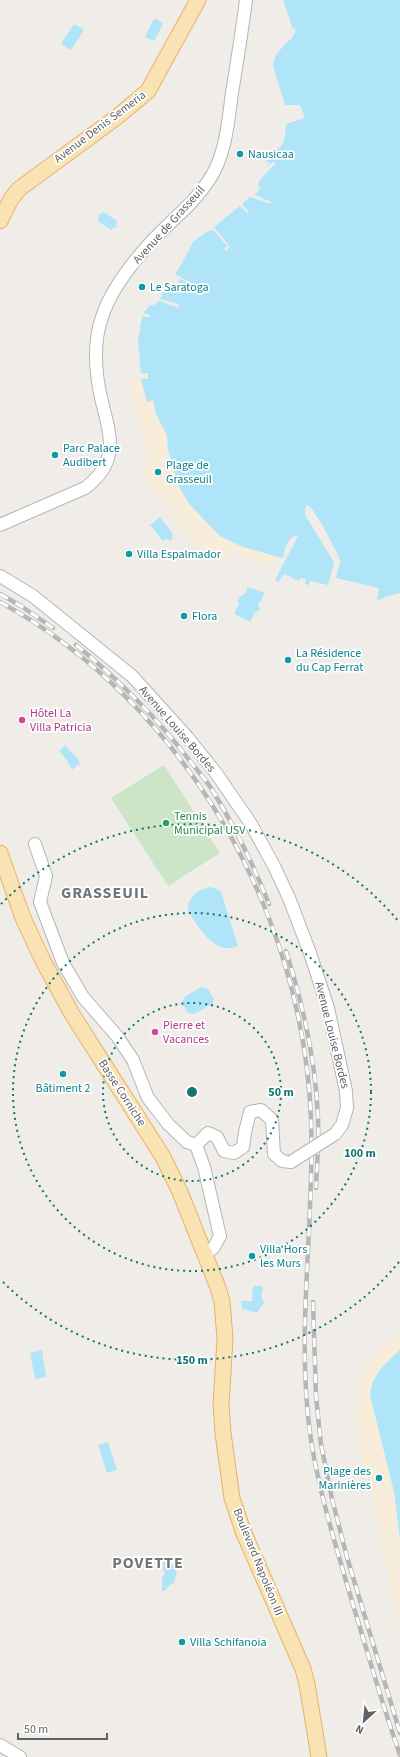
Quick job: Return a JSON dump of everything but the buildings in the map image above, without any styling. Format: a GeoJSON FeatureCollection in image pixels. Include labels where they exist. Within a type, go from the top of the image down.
{"type":"FeatureCollection","features":[{"type":"Feature","properties":{"kind":"main road","name":"Avenue Denis Semeria"},"geometry":{"type":"LineString","coordinates":[[0,221],[11,199],[19,189],[117,117],[148,91],[198,0]]}},
{"type":"Feature","properties":{"kind":"main road","name":"Basse Corniche"},"geometry":{"type":"LineString","coordinates":[[0,853],[23,918],[42,961],[72,1014],[163,1157],[180,1192],[206,1254],[222,1301],[225,1339]]}},
{"type":"Feature","properties":{"kind":"main road","name":"Boulevard Napoléon III"},"geometry":{"type":"LineString","coordinates":[[225,1339],[222,1404],[223,1433],[232,1498],[243,1531],[303,1669],[307,1684],[319,1757]]}},
{"type":"Feature","properties":{"kind":"street","name":"Avenue de Grasseuil"},"geometry":{"type":"LineString","coordinates":[[0,525],[85,488],[97,479],[109,456],[111,440],[103,405],[95,349],[102,317],[112,294],[126,273],[152,242],[189,207],[210,179],[223,150],[246,0]]}},
{"type":"Feature","properties":{"kind":"street","name":"Avenue Louise Bordes"},"geometry":{"type":"LineString","coordinates":[[0,576],[33,596],[132,676],[188,738],[216,773],[251,824],[274,866],[289,898],[310,953],[328,1008],[346,1092],[347,1108],[342,1125],[335,1134],[291,1162],[282,1161],[274,1154],[272,1120],[261,1110],[250,1112],[244,1132],[243,1147],[234,1153],[224,1150],[217,1136],[208,1133],[196,1145]]}},
{"type":"Feature","properties":{"kind":"street"},"geometry":{"type":"LineString","coordinates":[[35,844],[46,876],[40,902],[63,963],[83,997],[117,1036],[133,1060],[148,1098],[169,1125],[187,1142],[196,1145],[204,1167],[220,1236],[214,1247],[206,1254]]}},
{"type":"Feature","properties":{"kind":"street"},"geometry":{"type":"LineString","coordinates":[[0,1745],[20,1757]]}},
{"type":"Feature","properties":{"kind":"green space"},"geometry":{"type":"Polygon","coordinates":[[[164,765],[220,853],[168,886],[111,798],[164,765]]]}},
{"type":"Feature","properties":{"kind":"sand","name":"Plage de Grasseuil"},"geometry":{"type":"Polygon","coordinates":[[[141,379],[147,401],[153,400],[156,414],[167,435],[168,450],[173,466],[243,547],[282,558],[265,565],[233,552],[228,562],[197,546],[147,482],[143,473],[141,473],[142,469],[147,467],[145,459],[148,454],[132,398],[130,382],[141,379]]]}},
{"type":"Feature","properties":{"kind":"sand","name":"Plage des Marinières"},"geometry":{"type":"Polygon","coordinates":[[[400,1332],[400,1350],[380,1370],[371,1388],[370,1395],[391,1477],[396,1505],[400,1585],[400,1633],[372,1496],[358,1437],[355,1408],[356,1393],[363,1371],[377,1353],[400,1332]]]}},
{"type":"Feature","properties":{"kind":"water"},"geometry":{"type":"Polygon","coordinates":[[[283,0],[400,0],[400,593],[377,601],[379,588],[336,578],[340,562],[339,557],[323,526],[310,506],[307,505],[305,515],[334,562],[328,585],[310,581],[309,585],[305,584],[306,579],[300,578],[299,581],[284,574],[278,582],[275,580],[298,536],[296,535],[289,540],[283,554],[285,555],[282,558],[243,547],[220,536],[190,505],[179,487],[168,450],[167,435],[156,414],[153,400],[147,402],[141,379],[148,379],[148,373],[141,373],[138,341],[142,316],[149,318],[150,315],[143,313],[150,305],[154,305],[159,301],[179,308],[179,304],[160,299],[167,283],[175,287],[180,279],[194,286],[195,285],[175,274],[193,242],[208,231],[213,230],[227,246],[224,249],[226,251],[230,247],[214,227],[240,206],[248,214],[249,212],[242,204],[250,197],[271,204],[271,202],[255,195],[260,189],[258,185],[259,181],[276,163],[273,162],[266,167],[270,162],[267,162],[266,157],[268,153],[276,150],[282,145],[286,124],[305,118],[300,105],[285,105],[273,66],[275,57],[283,46],[292,38],[296,30],[295,28],[293,29],[283,0]]]}},
{"type":"Feature","properties":{"kind":"water"},"geometry":{"type":"Polygon","coordinates":[[[154,19],[157,19],[163,24],[154,41],[145,37],[154,19]]]}},
{"type":"Feature","properties":{"kind":"water"},"geometry":{"type":"Polygon","coordinates":[[[74,24],[84,30],[71,50],[61,44],[74,24]]]}},
{"type":"Feature","properties":{"kind":"water"},"geometry":{"type":"Polygon","coordinates":[[[104,212],[117,221],[116,227],[111,230],[98,221],[99,214],[104,212]]]}},
{"type":"Feature","properties":{"kind":"water"},"geometry":{"type":"Polygon","coordinates":[[[160,517],[173,534],[170,541],[166,539],[163,541],[150,525],[160,517]]]}},
{"type":"Feature","properties":{"kind":"water"},"geometry":{"type":"Polygon","coordinates":[[[248,587],[265,593],[258,605],[260,609],[259,611],[255,612],[250,622],[234,614],[239,604],[237,602],[240,596],[244,595],[248,587]]]}},
{"type":"Feature","properties":{"kind":"water"},"geometry":{"type":"Polygon","coordinates":[[[65,745],[77,758],[80,764],[72,770],[66,759],[59,751],[65,745]]]}},
{"type":"Feature","properties":{"kind":"water"},"geometry":{"type":"Polygon","coordinates":[[[210,887],[221,892],[238,946],[225,948],[208,939],[189,913],[188,905],[193,896],[199,891],[210,887]]]}},
{"type":"Feature","properties":{"kind":"water"},"geometry":{"type":"Polygon","coordinates":[[[201,987],[208,989],[214,999],[212,1004],[194,1014],[188,1013],[182,1003],[185,997],[201,987]]]}},
{"type":"Feature","properties":{"kind":"water"},"geometry":{"type":"Polygon","coordinates":[[[253,1286],[261,1286],[263,1289],[261,1296],[264,1303],[257,1313],[242,1309],[241,1301],[252,1301],[253,1286]]]}},
{"type":"Feature","properties":{"kind":"water"},"geometry":{"type":"Polygon","coordinates":[[[42,1350],[46,1377],[35,1379],[30,1353],[42,1350]]]}},
{"type":"Feature","properties":{"kind":"water"},"geometry":{"type":"Polygon","coordinates":[[[400,1350],[400,1539],[394,1492],[370,1395],[371,1388],[380,1370],[400,1350]]]}},
{"type":"Feature","properties":{"kind":"water"},"geometry":{"type":"Polygon","coordinates":[[[108,1442],[117,1470],[107,1473],[98,1445],[108,1442]]]}},
{"type":"Feature","properties":{"kind":"water"},"geometry":{"type":"Polygon","coordinates":[[[163,1556],[166,1556],[171,1564],[173,1564],[177,1573],[173,1584],[171,1584],[165,1591],[162,1591],[162,1578],[165,1573],[163,1570],[163,1556]]]}},
{"type":"Feature","properties":{"kind":"railway"},"geometry":{"type":"LineString","coordinates":[[0,594],[21,606],[53,628]]}},
{"type":"Feature","properties":{"kind":"railway"},"geometry":{"type":"LineString","coordinates":[[0,602],[66,645],[125,696],[177,755],[222,820],[258,891],[285,965],[303,1041],[311,1119],[310,1199],[305,1320],[305,1360],[311,1440],[324,1504],[376,1682],[400,1755]]}},
{"type":"Feature","properties":{"kind":"railway"},"geometry":{"type":"LineString","coordinates":[[76,645],[107,671],[151,714],[206,781],[250,859],[269,904]]}},
{"type":"Feature","properties":{"kind":"railway"},"geometry":{"type":"LineString","coordinates":[[286,951],[308,1033],[315,1075],[318,1127],[316,1188]]}},
{"type":"Feature","properties":{"kind":"railway"},"geometry":{"type":"LineString","coordinates":[[313,1302],[316,1396],[321,1444],[332,1499],[347,1557],[400,1733]]}},
{"type":"Feature","properties":{"kind":"place","name":"Nausicaa"},"geometry":{"type":"Point","coordinates":[240,154]}},
{"type":"Feature","properties":{"kind":"place","name":"Le Saratoga"},"geometry":{"type":"Point","coordinates":[142,287]}},
{"type":"Feature","properties":{"kind":"place","name":"Parc Palace Audibert"},"geometry":{"type":"Point","coordinates":[55,455]}},
{"type":"Feature","properties":{"kind":"place","name":"Plage de Grasseuil"},"geometry":{"type":"Point","coordinates":[158,472]}},
{"type":"Feature","properties":{"kind":"place","name":"Villa Espalmador"},"geometry":{"type":"Point","coordinates":[129,554]}},
{"type":"Feature","properties":{"kind":"place","name":"Flora"},"geometry":{"type":"Point","coordinates":[184,616]}},
{"type":"Feature","properties":{"kind":"place","name":"La Résidence du Cap Ferrat"},"geometry":{"type":"Point","coordinates":[288,660]}},
{"type":"Feature","properties":{"kind":"place","name":"Hôtel La Villa Patricia"},"geometry":{"type":"Point","coordinates":[22,720]}},
{"type":"Feature","properties":{"kind":"place","name":"Tennis Municipal USV"},"geometry":{"type":"Point","coordinates":[166,823]}},
{"type":"Feature","properties":{"kind":"place","name":"Pierre et Vacances"},"geometry":{"type":"Point","coordinates":[155,1032]}},
{"type":"Feature","properties":{"kind":"place","name":"Bâtiment 2"},"geometry":{"type":"Point","coordinates":[63,1074]}},
{"type":"Feature","properties":{"kind":"place","name":"Villa Hors les Murs"},"geometry":{"type":"Point","coordinates":[252,1256]}},
{"type":"Feature","properties":{"kind":"place","name":"Plage des Marinières"},"geometry":{"type":"Point","coordinates":[379,1478]}},
{"type":"Feature","properties":{"kind":"place","name":"Villa Schifanoia"},"geometry":{"type":"Point","coordinates":[182,1642]}},
{"type":"Feature","properties":{"kind":"district","name":"GRASSEUIL"},"geometry":{"type":"Point","coordinates":[105,893]}},
{"type":"Feature","properties":{"kind":"district","name":"POVETTE"},"geometry":{"type":"Point","coordinates":[148,1563]}}]}
